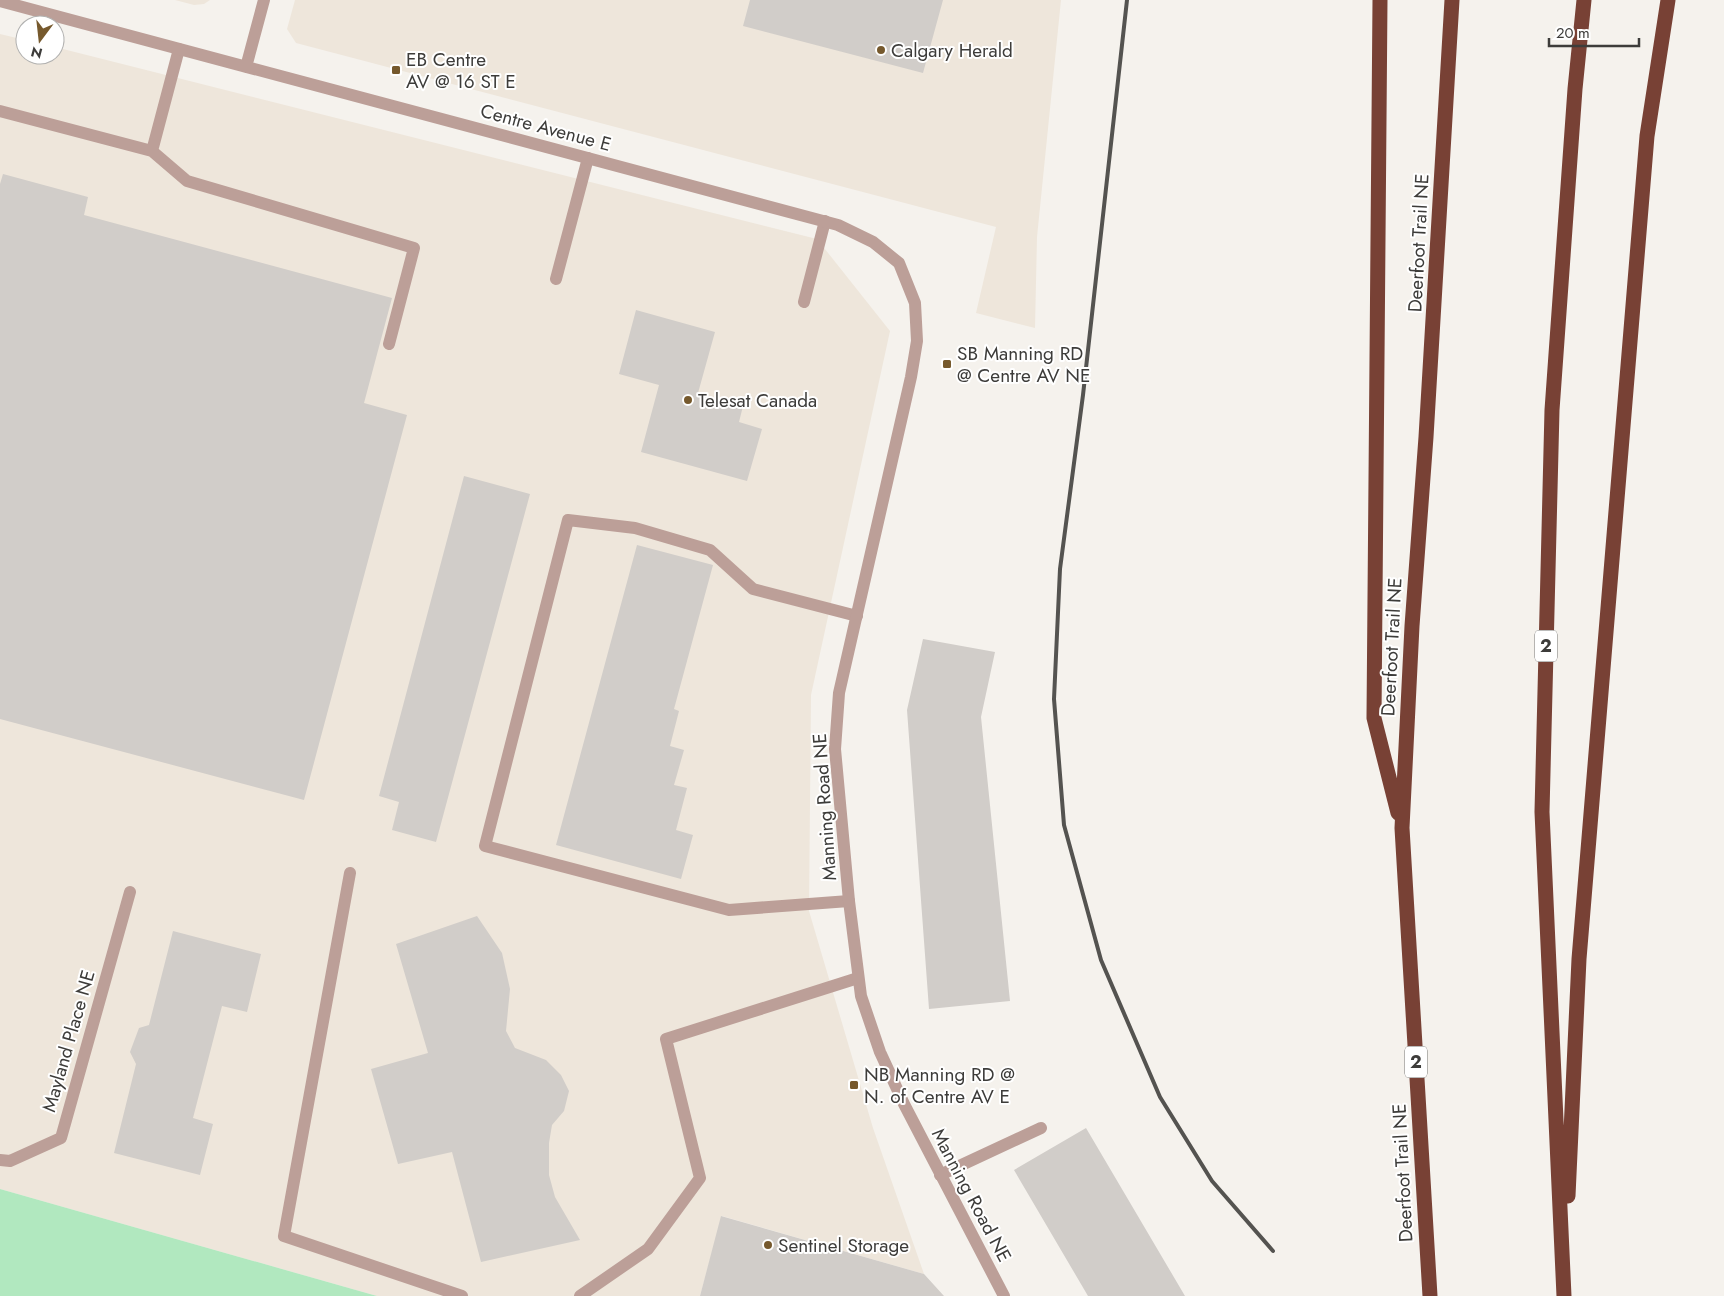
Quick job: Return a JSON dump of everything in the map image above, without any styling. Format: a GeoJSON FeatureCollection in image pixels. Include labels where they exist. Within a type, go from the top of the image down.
{"type":"FeatureCollection","features":[{"type":"Feature","properties":{"kind":"highway"},"geometry":{"type":"LineString","coordinates":[[1380,0],[1374,718],[1402,828]]}},
{"type":"Feature","properties":{"kind":"highway","name":"Deerfoot Trail NE"},"geometry":{"type":"LineString","coordinates":[[1430,1296],[1402,828],[1412,626],[1426,437],[1452,0]]}},
{"type":"Feature","properties":{"kind":"highway","name":"2"},"geometry":{"type":"LineString","coordinates":[[1564,1294],[1542,812],[1552,410],[1575,89],[1584,0]]}},
{"type":"Feature","properties":{"kind":"highway"},"geometry":{"type":"LineString","coordinates":[[1564,1294],[1579,950],[1647,136],[1668,0]]}},
{"type":"Feature","properties":{"kind":"street"},"geometry":{"type":"LineString","coordinates":[[246,67],[264,0]]}},
{"type":"Feature","properties":{"kind":"street","name":"Centre Avenue E"},"geometry":{"type":"LineString","coordinates":[[0,1],[825,221],[838,225],[873,242],[899,263]]}},
{"type":"Feature","properties":{"kind":"street"},"geometry":{"type":"LineString","coordinates":[[152,151],[179,49]]}},
{"type":"Feature","properties":{"kind":"street"},"geometry":{"type":"LineString","coordinates":[[0,111],[152,151],[187,181],[414,248],[389,344]]}},
{"type":"Feature","properties":{"kind":"street"},"geometry":{"type":"LineString","coordinates":[[556,279],[588,158]]}},
{"type":"Feature","properties":{"kind":"street"},"geometry":{"type":"LineString","coordinates":[[804,302],[825,221]]}},
{"type":"Feature","properties":{"kind":"street","name":"Manning Road NE"},"geometry":{"type":"LineString","coordinates":[[899,263],[915,303],[917,341],[911,377],[839,693],[835,749],[849,901],[861,996],[880,1052],[940,1175],[1004,1296]]}},
{"type":"Feature","properties":{"kind":"street"},"geometry":{"type":"LineString","coordinates":[[849,901],[729,910],[485,846],[568,520],[635,528],[710,550],[753,589],[858,616]]}},
{"type":"Feature","properties":{"kind":"street"},"geometry":{"type":"LineString","coordinates":[[350,873],[284,1236],[462,1296]]}},
{"type":"Feature","properties":{"kind":"street","name":"Mayland Place NE"},"geometry":{"type":"LineString","coordinates":[[0,1160],[10,1161],[61,1138],[130,892]]}},
{"type":"Feature","properties":{"kind":"street"},"geometry":{"type":"LineString","coordinates":[[580,1296],[648,1248],[700,1178],[666,1039],[858,978]]}},
{"type":"Feature","properties":{"kind":"street"},"geometry":{"type":"LineString","coordinates":[[940,1175],[1041,1128]]}},
{"type":"Feature","properties":{"kind":"shaded area"},"geometry":{"type":"Polygon","coordinates":[[[175,0],[210,0],[204,4],[194,5],[175,0]]]}},
{"type":"Feature","properties":{"kind":"shaded area"},"geometry":{"type":"Polygon","coordinates":[[[295,0],[1061,0],[1037,237],[1035,328],[976,313],[996,227],[296,43],[287,29],[295,0]]]}},
{"type":"Feature","properties":{"kind":"shaded area"},"geometry":{"type":"Polygon","coordinates":[[[0,34],[15,38],[15,65],[65,65],[65,50],[817,239],[890,331],[811,695],[809,911],[873,1128],[924,1274],[722,1216],[700,1296],[377,1296],[0,1189],[0,34]]]}},
{"type":"Feature","properties":{"kind":"green space"},"geometry":{"type":"Polygon","coordinates":[[[0,1189],[377,1296],[0,1296],[0,1189]]]}},
{"type":"Feature","properties":{"kind":"building","name":"Calgary Herald"},"geometry":{"type":"Polygon","coordinates":[[[750,0],[943,0],[923,73],[743,26],[750,0]]]}},
{"type":"Feature","properties":{"kind":"building"},"geometry":{"type":"Polygon","coordinates":[[[3,174],[88,197],[84,215],[392,298],[364,403],[407,415],[304,800],[0,719],[0,184],[3,174]]]}},
{"type":"Feature","properties":{"kind":"building","name":"Telesat Canada"},"geometry":{"type":"Polygon","coordinates":[[[636,310],[715,332],[698,393],[743,406],[739,422],[762,429],[747,481],[641,452],[659,385],[619,374],[636,310]]]}},
{"type":"Feature","properties":{"kind":"building"},"geometry":{"type":"Polygon","coordinates":[[[464,476],[530,494],[436,842],[392,830],[399,802],[379,796],[464,476]]]}},
{"type":"Feature","properties":{"kind":"building"},"geometry":{"type":"Polygon","coordinates":[[[637,545],[713,565],[674,709],[679,711],[670,746],[684,750],[674,785],[687,788],[676,830],[693,835],[681,879],[556,845],[637,545]]]}},
{"type":"Feature","properties":{"kind":"building"},"geometry":{"type":"Polygon","coordinates":[[[923,639],[995,652],[981,717],[1010,1001],[929,1009],[907,710],[923,639]]]}},
{"type":"Feature","properties":{"kind":"building"},"geometry":{"type":"Polygon","coordinates":[[[477,916],[502,953],[510,989],[506,1031],[515,1048],[546,1060],[561,1075],[569,1091],[564,1111],[552,1125],[549,1143],[549,1175],[555,1197],[580,1240],[481,1262],[452,1152],[398,1164],[371,1069],[428,1053],[396,944],[477,916]]]}},
{"type":"Feature","properties":{"kind":"building"},"geometry":{"type":"Polygon","coordinates":[[[173,931],[261,954],[247,1012],[222,1006],[193,1118],[213,1124],[200,1175],[114,1153],[136,1064],[130,1052],[139,1028],[149,1025],[173,931]]]}},
{"type":"Feature","properties":{"kind":"building"},"geometry":{"type":"Polygon","coordinates":[[[1086,1128],[1185,1296],[1088,1296],[1014,1170],[1086,1128]]]}},
{"type":"Feature","properties":{"kind":"building","name":"Sentinel Storage"},"geometry":{"type":"Polygon","coordinates":[[[721,1216],[924,1274],[944,1296],[700,1296],[721,1216]]]}},
{"type":"Feature","properties":{"kind":"railway"},"geometry":{"type":"LineString","coordinates":[[1127,0],[1083,395],[1060,569],[1054,699],[1064,825],[1101,960],[1160,1097],[1212,1181],[1273,1251]]}},
{"type":"Feature","properties":{"kind":"place","name":"Calgary Herald"},"geometry":{"type":"Point","coordinates":[881,50]}},
{"type":"Feature","properties":{"kind":"place","name":"EB Centre AV @ 16 ST E"},"geometry":{"type":"Point","coordinates":[396,70]}},
{"type":"Feature","properties":{"kind":"place","name":"SB Manning RD @ Centre AV NE"},"geometry":{"type":"Point","coordinates":[947,364]}},
{"type":"Feature","properties":{"kind":"place","name":"Telesat Canada"},"geometry":{"type":"Point","coordinates":[688,400]}},
{"type":"Feature","properties":{"kind":"place","name":"NB Manning RD @ N. of Centre AV E"},"geometry":{"type":"Point","coordinates":[854,1085]}},
{"type":"Feature","properties":{"kind":"place","name":"Sentinel Storage"},"geometry":{"type":"Point","coordinates":[768,1245]}}]}
